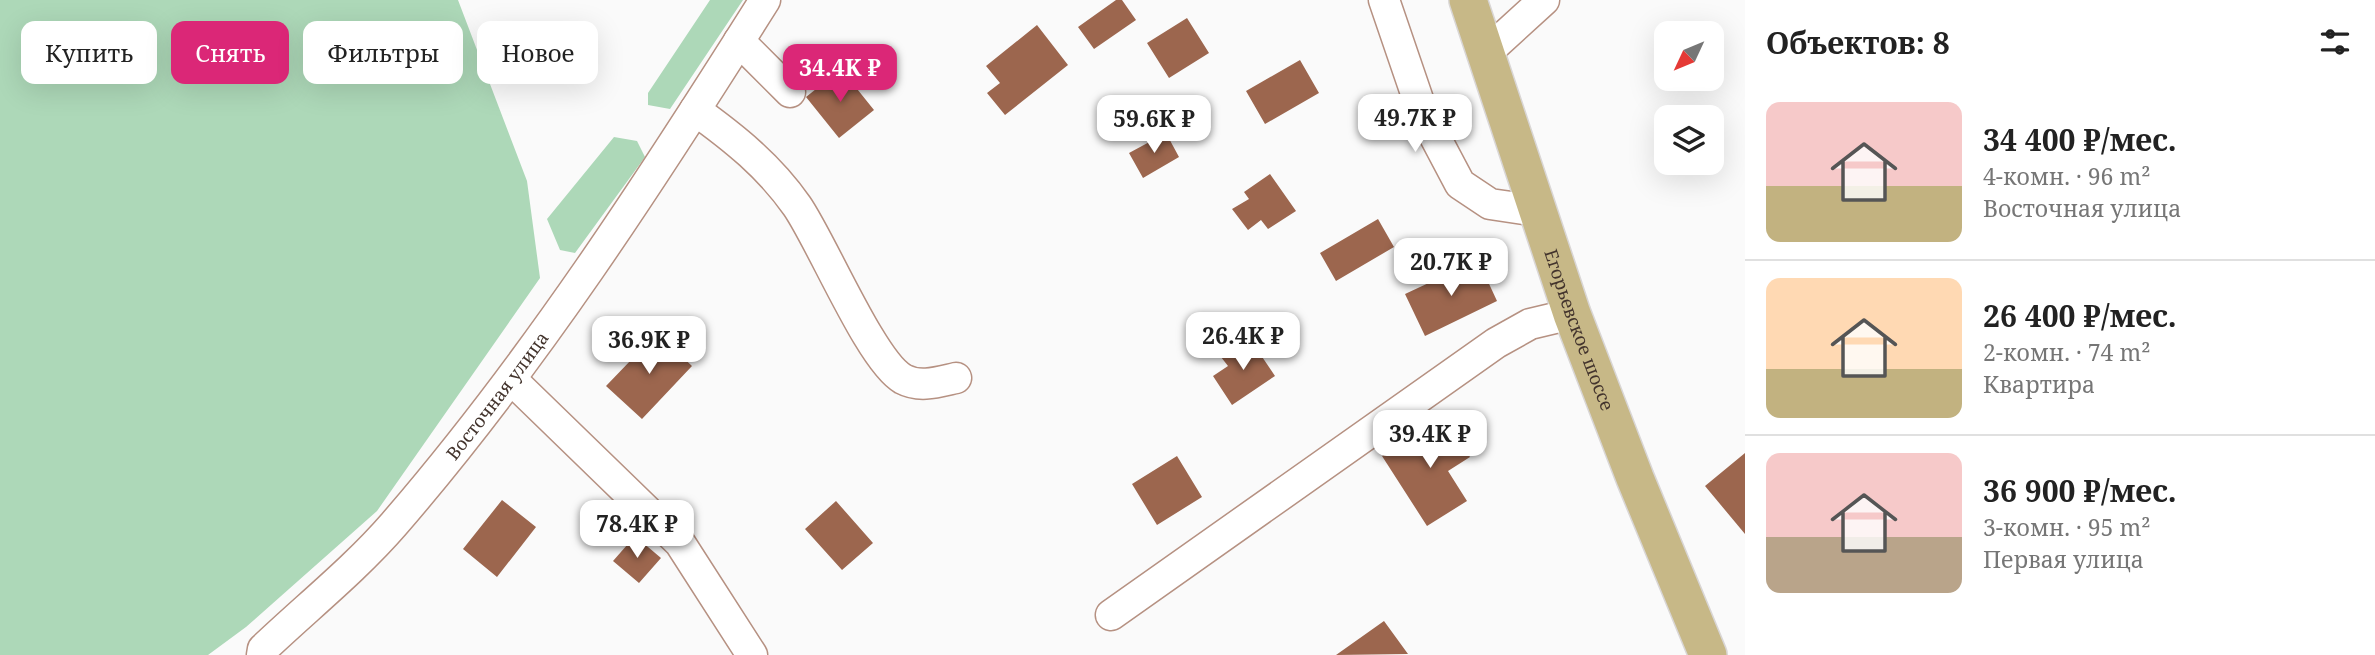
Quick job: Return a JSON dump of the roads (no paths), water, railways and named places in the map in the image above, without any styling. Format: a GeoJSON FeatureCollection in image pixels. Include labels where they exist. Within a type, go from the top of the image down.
{"type":"FeatureCollection","features":[{"type":"Feature","properties":{"kind":"main road","name":"Егорьевское шоссе"},"geometry":{"type":"LineString","coordinates":[[1468,0],[1572,314],[1635,478],[1708,655]]}},
{"type":"Feature","properties":{"kind":"street","name":"Восточная улица"},"geometry":{"type":"LineString","coordinates":[[262,655],[263,649],[392,526],[512,380],[695,110],[765,0]]}},
{"type":"Feature","properties":{"kind":"street"},"geometry":{"type":"LineString","coordinates":[[1384,0],[1423,114],[1460,184],[1490,204],[1538,211]]}},
{"type":"Feature","properties":{"kind":"street"},"geometry":{"type":"LineString","coordinates":[[1487,52],[1544,0]]}},
{"type":"Feature","properties":{"kind":"street"},"geometry":{"type":"LineString","coordinates":[[739,41],[790,92]]}},
{"type":"Feature","properties":{"kind":"street"},"geometry":{"type":"LineString","coordinates":[[695,110],[738,141],[772,173],[798,208],[880,357],[903,379],[926,385],[956,378]]}},
{"type":"Feature","properties":{"kind":"street"},"geometry":{"type":"LineString","coordinates":[[1111,615],[1496,343],[1530,324],[1572,314]]}},
{"type":"Feature","properties":{"kind":"street"},"geometry":{"type":"LineString","coordinates":[[512,380],[680,543],[752,655]]}}]}
